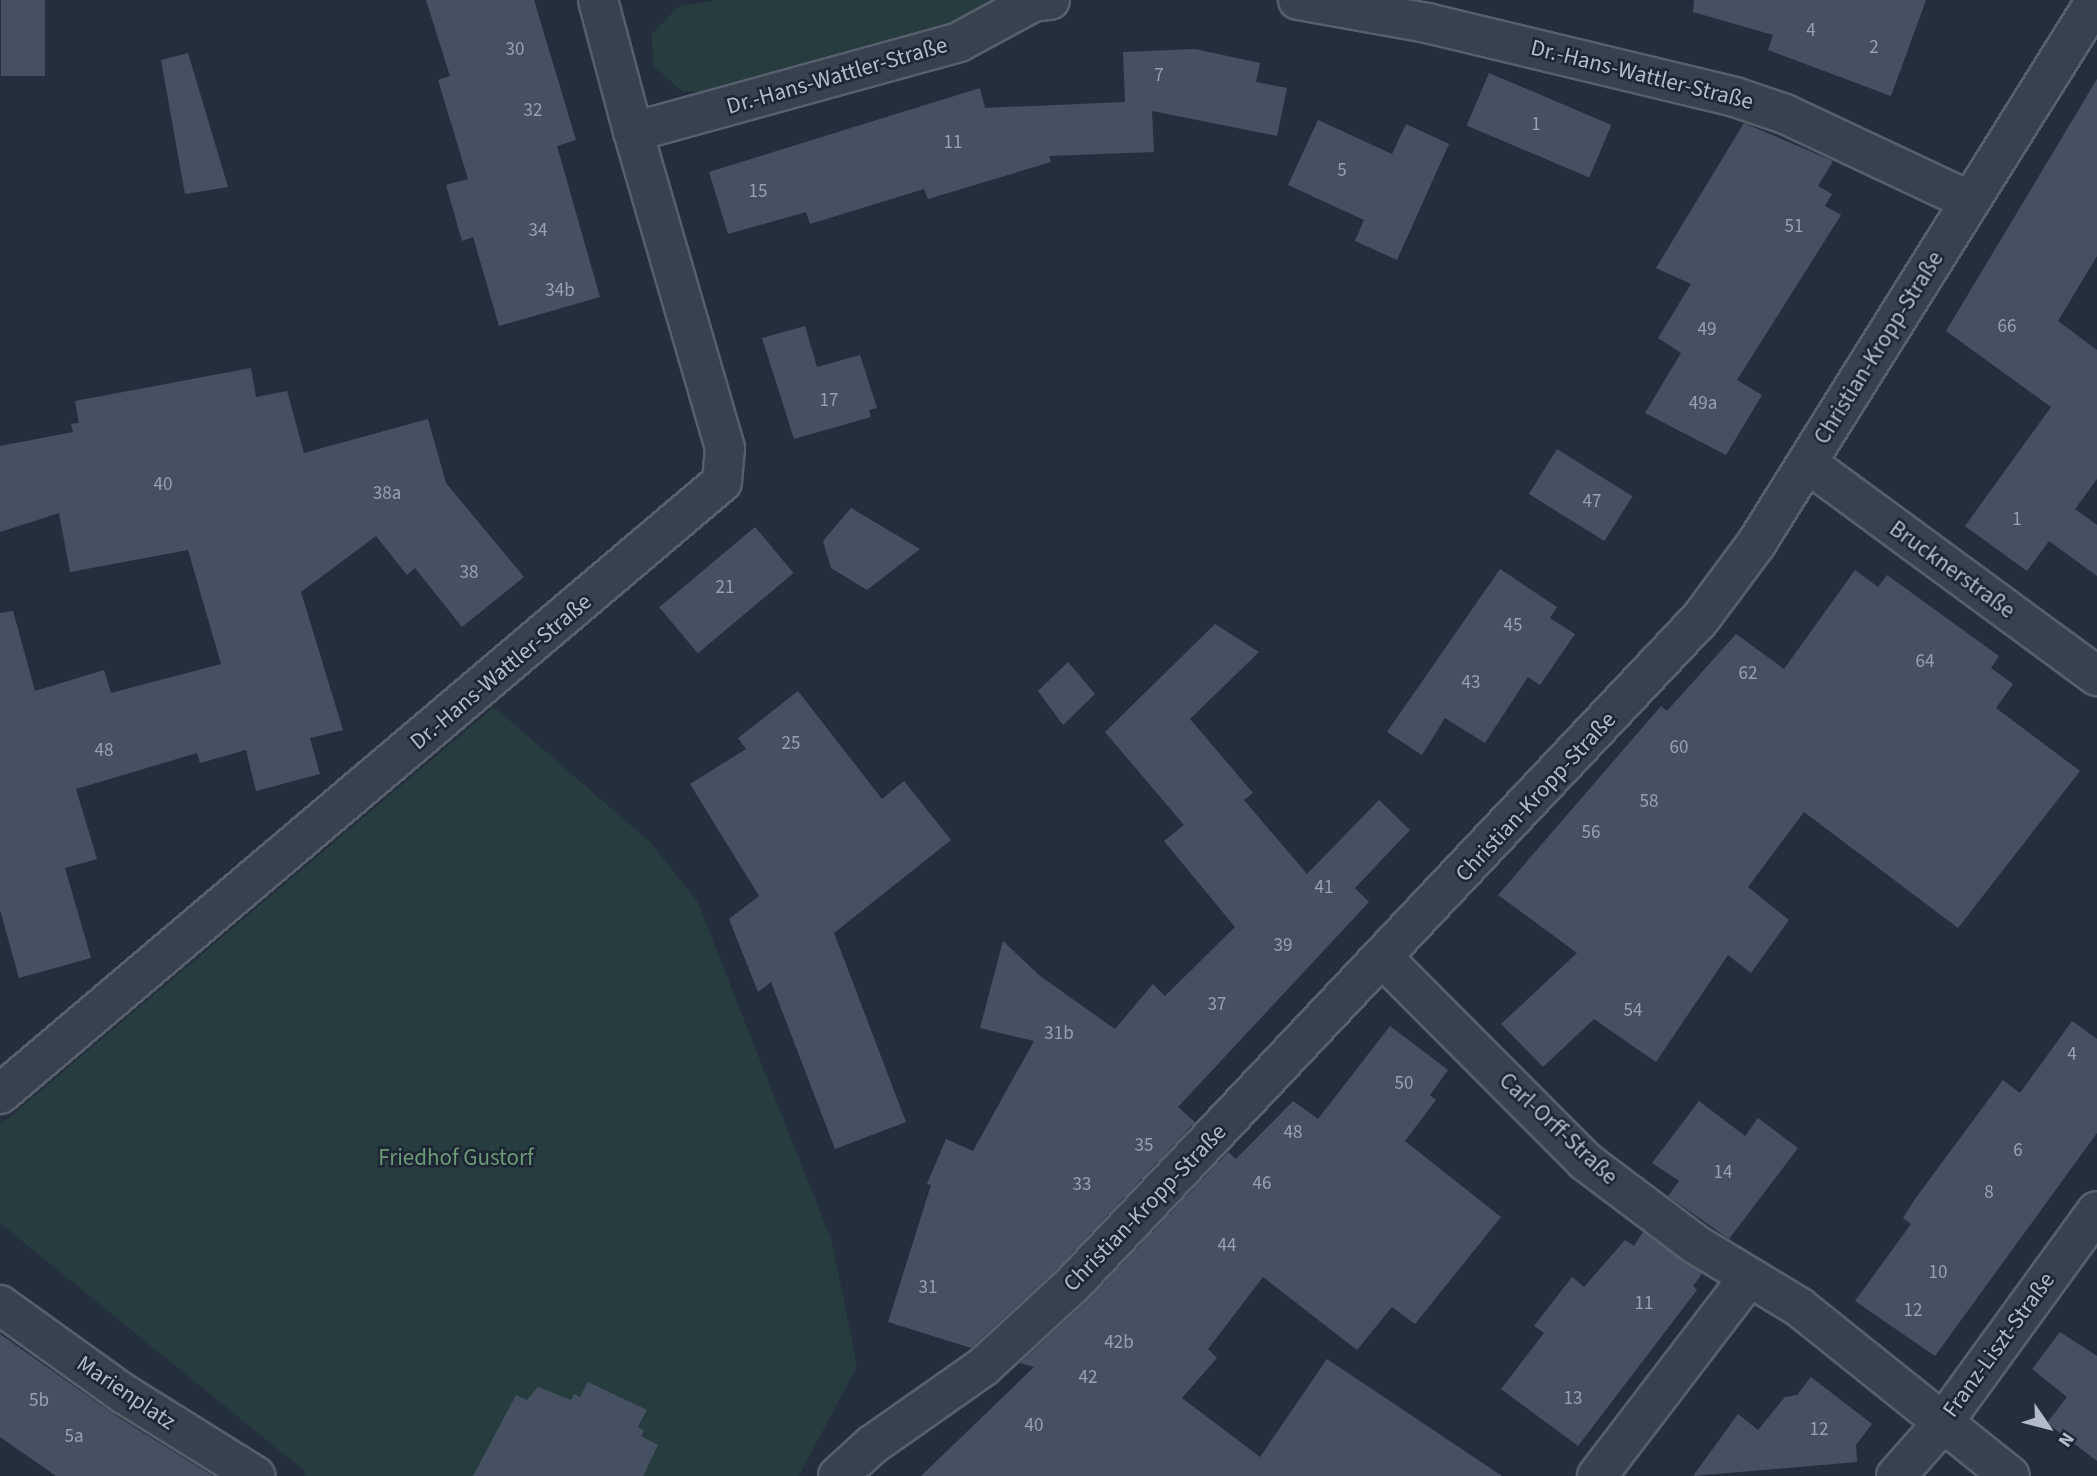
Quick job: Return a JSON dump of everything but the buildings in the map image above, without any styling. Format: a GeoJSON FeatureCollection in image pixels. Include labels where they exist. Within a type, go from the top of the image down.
{"type":"FeatureCollection","features":[{"type":"Feature","properties":{"kind":"street","name":"Dr.-Hans-Wattler-Straße"},"geometry":{"type":"LineString","coordinates":[[0,1094],[722,482],[725,448],[633,132],[598,0]]}},
{"type":"Feature","properties":{"kind":"street","name":"Dr.-Hans-Wattler-Straße"},"geometry":{"type":"LineString","coordinates":[[1298,0],[1463,31],[1735,97],[1785,114],[1970,201]]}},
{"type":"Feature","properties":{"kind":"street","name":"Christian-Kropp-Straße"},"geometry":{"type":"LineString","coordinates":[[838,1476],[1021,1334],[1384,958],[1701,618],[1807,463],[1970,201],[2085,40],[2095,0]]}},
{"type":"Feature","properties":{"kind":"street","name":"Dr.-Hans-Wattler-Straße"},"geometry":{"type":"LineString","coordinates":[[633,132],[959,42],[1037,1]]}},
{"type":"Feature","properties":{"kind":"street","name":"Brucknerstraße"},"geometry":{"type":"LineString","coordinates":[[1807,463],[2097,676]]}},
{"type":"Feature","properties":{"kind":"street","name":"Carl-Orff-Straße"},"geometry":{"type":"LineString","coordinates":[[1384,958],[1585,1161],[1695,1244],[1799,1307],[2010,1476]]}},
{"type":"Feature","properties":{"kind":"street","name":"Franz-Liszt-Straße"},"geometry":{"type":"LineString","coordinates":[[1896,1476],[1942,1424],[2097,1211]]}},
{"type":"Feature","properties":{"kind":"street"},"geometry":{"type":"LineString","coordinates":[[1597,1476],[1749,1277]]}},
{"type":"Feature","properties":{"kind":"street","name":"Marienplatz"},"geometry":{"type":"LineString","coordinates":[[0,1305],[124,1394],[255,1476]]}},
{"type":"Feature","properties":{"kind":"green space"},"geometry":{"type":"Polygon","coordinates":[[[717,0],[998,0],[1000,10],[700,92],[682,91],[653,65],[652,34],[678,7],[717,0]]]}},
{"type":"Feature","properties":{"kind":"green space","name":"Friedhof Gustorf"},"geometry":{"type":"Polygon","coordinates":[[[494,707],[650,842],[697,901],[832,1242],[857,1366],[799,1476],[304,1476],[306,1472],[0,1223],[0,1125],[494,707]]]}}]}
